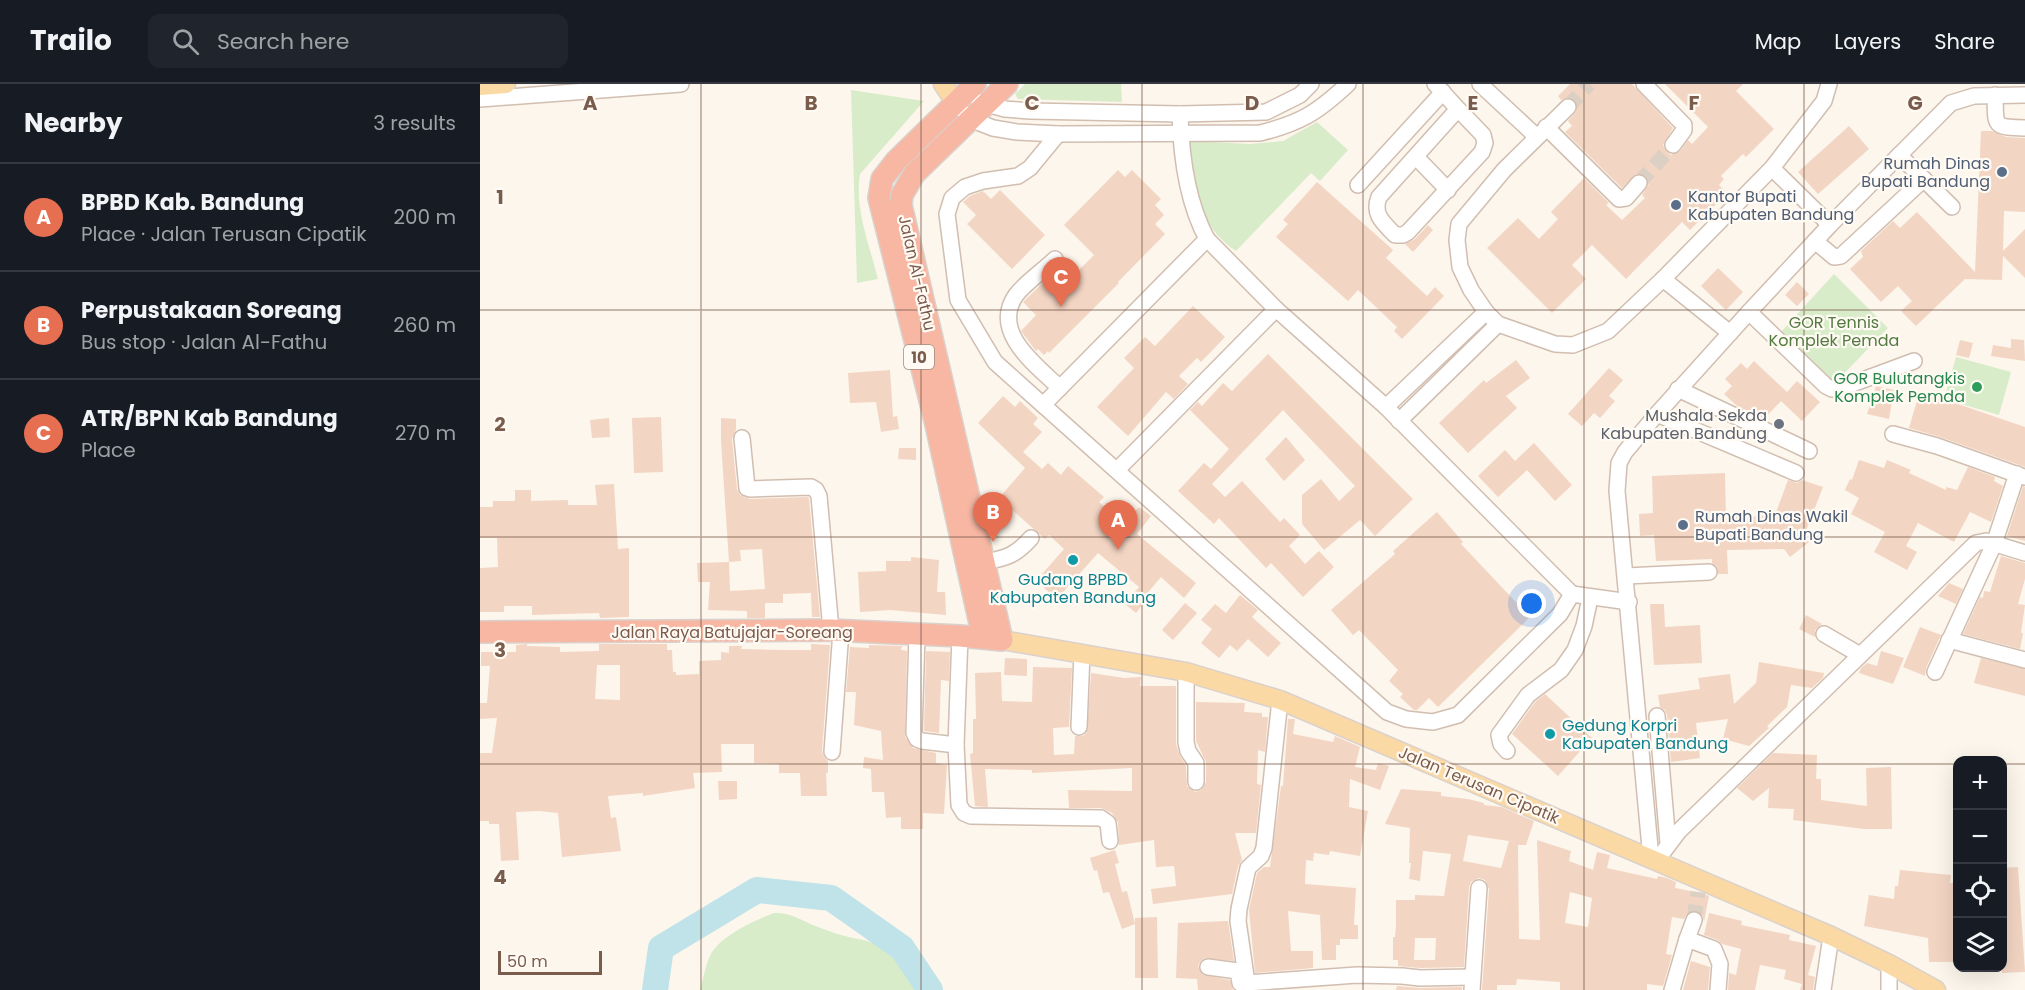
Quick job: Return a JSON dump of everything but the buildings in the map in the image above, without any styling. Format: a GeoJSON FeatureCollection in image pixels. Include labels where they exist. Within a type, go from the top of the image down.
{"type":"FeatureCollection","features":[{"type":"Feature","properties":{"kind":"highway","name":"Jalan Al-Fathu"},"geometry":{"type":"LineString","coordinates":[[993,639],[943,419],[901,205],[902,195],[914,174],[1007,84]]}},
{"type":"Feature","properties":{"kind":"highway","name":"Jalan Al-Fathu"},"geometry":{"type":"LineString","coordinates":[[964,94],[896,161],[882,179],[879,198],[985,562],[993,639]]}},
{"type":"Feature","properties":{"kind":"highway","name":"Jalan Raya Batujajar-Soreang"},"geometry":{"type":"LineString","coordinates":[[480,632],[836,631],[993,639]]}},
{"type":"Feature","properties":{"kind":"main road"},"geometry":{"type":"LineString","coordinates":[[480,86],[506,84]]}},
{"type":"Feature","properties":{"kind":"main road"},"geometry":{"type":"LineString","coordinates":[[943,84],[951,96],[964,94]]}},
{"type":"Feature","properties":{"kind":"main road","name":"Jalan Terusan Cipatik"},"geometry":{"type":"LineString","coordinates":[[993,639],[1186,672],[1280,700],[1653,858],[1698,886],[1831,936],[1936,990]]}},
{"type":"Feature","properties":{"kind":"street"},"geometry":{"type":"LineString","coordinates":[[480,99],[681,84]]}},
{"type":"Feature","properties":{"kind":"street"},"geometry":{"type":"LineString","coordinates":[[978,112],[1005,109],[1180,114],[1266,112],[1300,95],[1311,84]]}},
{"type":"Feature","properties":{"kind":"street"},"geometry":{"type":"LineString","coordinates":[[964,94],[978,112],[1007,131],[1058,134],[1260,133],[1303,120],[1326,104],[1348,84]]}},
{"type":"Feature","properties":{"kind":"street"},"geometry":{"type":"LineString","coordinates":[[1480,84],[1541,132],[1619,199],[1626,198],[1639,183]]}},
{"type":"Feature","properties":{"kind":"street"},"geometry":{"type":"LineString","coordinates":[[1644,84],[1684,125],[1684,130],[1673,145]]}},
{"type":"Feature","properties":{"kind":"street"},"geometry":{"type":"LineString","coordinates":[[1568,107],[1504,170],[1459,224],[1457,240],[1460,267],[1471,290],[1486,312],[1498,324],[1555,344],[1573,345],[1608,331],[1663,279],[1772,168],[1824,101],[1829,84]]}},
{"type":"Feature","properties":{"kind":"street"},"geometry":{"type":"LineString","coordinates":[[1358,185],[1439,88],[1483,135],[1485,142],[1482,152],[1408,232],[1395,235],[1377,216],[1376,204],[1379,197],[1458,109]]}},
{"type":"Feature","properties":{"kind":"street"},"geometry":{"type":"LineString","coordinates":[[964,94],[978,112]]}},
{"type":"Feature","properties":{"kind":"street"},"geometry":{"type":"LineString","coordinates":[[1995,95],[1997,124],[2001,127],[2025,128]]}},
{"type":"Feature","properties":{"kind":"street"},"geometry":{"type":"LineString","coordinates":[[2025,95],[1974,96],[1951,103],[1815,241],[1678,389],[1624,452],[1619,463],[1617,491],[1650,848],[1653,858],[1976,543],[1983,541],[2025,553]]}},
{"type":"Feature","properties":{"kind":"street"},"geometry":{"type":"LineString","coordinates":[[1180,114],[1180,133],[1191,197],[1199,225],[1207,239],[1276,309],[1386,407],[1572,594],[1629,602]]}},
{"type":"Feature","properties":{"kind":"street"},"geometry":{"type":"LineString","coordinates":[[1058,134],[1030,168],[1018,176],[983,181],[965,187],[952,198],[947,214],[958,300],[996,362],[1043,405],[1387,712],[1406,719],[1433,722],[1458,715],[1560,614],[1572,594]]}},
{"type":"Feature","properties":{"kind":"street"},"geometry":{"type":"LineString","coordinates":[[1899,155],[1952,207]]}},
{"type":"Feature","properties":{"kind":"street"},"geometry":{"type":"LineString","coordinates":[[1416,157],[1448,190]]}},
{"type":"Feature","properties":{"kind":"street"},"geometry":{"type":"LineString","coordinates":[[1772,168],[1830,225]]}},
{"type":"Feature","properties":{"kind":"street"},"geometry":{"type":"LineString","coordinates":[[1815,241],[1834,257],[1840,256],[1924,179]]}},
{"type":"Feature","properties":{"kind":"street"},"geometry":{"type":"LineString","coordinates":[[1043,405],[1207,239]]}},
{"type":"Feature","properties":{"kind":"street"},"geometry":{"type":"LineString","coordinates":[[1055,259],[1016,295],[1010,309],[1010,325],[1015,343],[1060,388]]}},
{"type":"Feature","properties":{"kind":"street"},"geometry":{"type":"LineString","coordinates":[[1663,279],[1730,333]]}},
{"type":"Feature","properties":{"kind":"street"},"geometry":{"type":"LineString","coordinates":[[1117,470],[1276,309]]}},
{"type":"Feature","properties":{"kind":"street"},"geometry":{"type":"LineString","coordinates":[[1386,407],[1486,312]]}},
{"type":"Feature","properties":{"kind":"street"},"geometry":{"type":"LineString","coordinates":[[1749,312],[1826,386],[1832,389],[1844,387],[1914,361]]}},
{"type":"Feature","properties":{"kind":"street"},"geometry":{"type":"LineString","coordinates":[[1399,421],[1498,324]]}},
{"type":"Feature","properties":{"kind":"street"},"geometry":{"type":"LineString","coordinates":[[996,362],[1015,343]]}},
{"type":"Feature","properties":{"kind":"street"},"geometry":{"type":"LineString","coordinates":[[1678,389],[1809,451]]}},
{"type":"Feature","properties":{"kind":"street"},"geometry":{"type":"LineString","coordinates":[[1657,414],[1796,473]]}},
{"type":"Feature","properties":{"kind":"street"},"geometry":{"type":"LineString","coordinates":[[1893,435],[1937,446],[2021,476],[1994,544],[1935,672]]}},
{"type":"Feature","properties":{"kind":"street"},"geometry":{"type":"LineString","coordinates":[[742,438],[747,488],[811,487],[819,496],[836,631],[832,752]]}},
{"type":"Feature","properties":{"kind":"street"},"geometry":{"type":"LineString","coordinates":[[985,562],[1007,558],[1019,552],[1031,538]]}},
{"type":"Feature","properties":{"kind":"street"},"geometry":{"type":"LineString","coordinates":[[1626,576],[1709,572]]}},
{"type":"Feature","properties":{"kind":"street"},"geometry":{"type":"LineString","coordinates":[[1507,751],[1501,744],[1499,735],[1528,696],[1561,670],[1575,650],[1584,626],[1590,598]]}},
{"type":"Feature","properties":{"kind":"street"},"geometry":{"type":"LineString","coordinates":[[917,634],[914,733],[917,739],[922,741],[956,745]]}},
{"type":"Feature","properties":{"kind":"street"},"geometry":{"type":"LineString","coordinates":[[1824,634],[1860,655]]}},
{"type":"Feature","properties":{"kind":"street"},"geometry":{"type":"LineString","coordinates":[[960,636],[956,745],[959,805],[964,813],[971,816],[1101,818],[1108,823],[1110,841]]}},
{"type":"Feature","properties":{"kind":"street"},"geometry":{"type":"LineString","coordinates":[[1949,640],[2025,660]]}},
{"type":"Feature","properties":{"kind":"street"},"geometry":{"type":"LineString","coordinates":[[1079,727],[1082,653]]}},
{"type":"Feature","properties":{"kind":"street"},"geometry":{"type":"LineString","coordinates":[[1186,672],[1186,742],[1188,751],[1196,763],[1196,782]]}},
{"type":"Feature","properties":{"kind":"street"},"geometry":{"type":"LineString","coordinates":[[1247,983],[1244,948],[1238,921],[1239,909],[1248,868],[1261,856],[1264,848],[1280,700]]}},
{"type":"Feature","properties":{"kind":"street"},"geometry":{"type":"LineString","coordinates":[[1658,716],[1668,843]]}},
{"type":"Feature","properties":{"kind":"street"},"geometry":{"type":"LineString","coordinates":[[1208,968],[1238,971],[1240,983],[1357,975],[1402,976],[1472,983],[1479,888]]}},
{"type":"Feature","properties":{"kind":"street"},"geometry":{"type":"LineString","coordinates":[[1672,990],[1694,921]]}},
{"type":"Feature","properties":{"kind":"street"},"geometry":{"type":"LineString","coordinates":[[1823,990],[1831,936]]}},
{"type":"Feature","properties":{"kind":"street"},"geometry":{"type":"LineString","coordinates":[[1687,939],[1714,949],[1720,964],[1718,990]]}},
{"type":"Feature","properties":{"kind":"street"},"geometry":{"type":"LineString","coordinates":[[1889,964],[1889,990]]}},
{"type":"Feature","properties":{"kind":"green space"},"geometry":{"type":"Polygon","coordinates":[[[1025,84],[1121,84],[1122,102],[1018,99],[1015,94],[1025,84]]]}},
{"type":"Feature","properties":{"kind":"green space"},"geometry":{"type":"Polygon","coordinates":[[[851,90],[924,101],[860,174],[861,214],[878,279],[857,283],[851,90]]]}},
{"type":"Feature","properties":{"kind":"green space"},"geometry":{"type":"Polygon","coordinates":[[[1317,122],[1348,150],[1320,181],[1311,173],[1236,251],[1223,241],[1205,216],[1196,187],[1188,141],[1250,144],[1283,141],[1317,122]]]}},
{"type":"Feature","properties":{"kind":"green space","name":"GOR Tennis Komplek Pemda"},"geometry":{"type":"Polygon","coordinates":[[[1834,274],[1888,328],[1834,384],[1780,333],[1834,274]]]}},
{"type":"Feature","properties":{"kind":"green space","name":"GOR Bulutangkis Komplek Pemda"},"geometry":{"type":"Polygon","coordinates":[[[1956,357],[2011,372],[1999,415],[1944,399],[1956,357]]]}},
{"type":"Feature","properties":{"kind":"green space"},"geometry":{"type":"Polygon","coordinates":[[[774,913],[792,916],[835,933],[873,943],[901,963],[925,990],[700,990],[713,950],[728,936],[774,913]]]}},
{"type":"Feature","properties":{"kind":"waterway"},"geometry":{"type":"LineString","coordinates":[[655,990],[661,948],[757,890],[831,898],[902,948],[930,990]]}},
{"type":"Feature","properties":{"kind":"tunnel"},"geometry":{"type":"LineString","coordinates":[[1568,107],[1589,84]]}},
{"type":"Feature","properties":{"kind":"tunnel"},"geometry":{"type":"LineString","coordinates":[[1639,183],[1673,145]]}},
{"type":"Feature","properties":{"kind":"tunnel"},"geometry":{"type":"LineString","coordinates":[[1694,920],[1698,892]]}},
{"type":"Feature","properties":{"kind":"place","name":"Rumah Dinas Bupati Bandung"},"geometry":{"type":"Point","coordinates":[2002,172]}},
{"type":"Feature","properties":{"kind":"place","name":"Kantor Bupati Kabupaten Bandung"},"geometry":{"type":"Point","coordinates":[1676,205]}},
{"type":"Feature","properties":{"kind":"place","name":"ATR/BPN Kab Bandung"},"geometry":{"type":"Point","coordinates":[1061,307]}},
{"type":"Feature","properties":{"kind":"place","name":"GOR Bulutangkis Komplek Pemda"},"geometry":{"type":"Point","coordinates":[1977,387]}},
{"type":"Feature","properties":{"kind":"place","name":"Mushala Sekda Kabupaten Bandung"},"geometry":{"type":"Point","coordinates":[1779,424]}},
{"type":"Feature","properties":{"kind":"place","name":"Rumah Dinas Wakil Bupati Bandung"},"geometry":{"type":"Point","coordinates":[1683,525]}},
{"type":"Feature","properties":{"kind":"place","name":"Perpustakaan Soreang"},"geometry":{"type":"Point","coordinates":[993,542]}},
{"type":"Feature","properties":{"kind":"place","name":"BPBD Kab. Bandung"},"geometry":{"type":"Point","coordinates":[1118,550]}},
{"type":"Feature","properties":{"kind":"place","name":"Gudang BPBD Kabupaten Bandung"},"geometry":{"type":"Point","coordinates":[1073,560]}},
{"type":"Feature","properties":{"kind":"place","name":"Gedung Korpri Kabupaten Bandung"},"geometry":{"type":"Point","coordinates":[1550,734]}}]}
